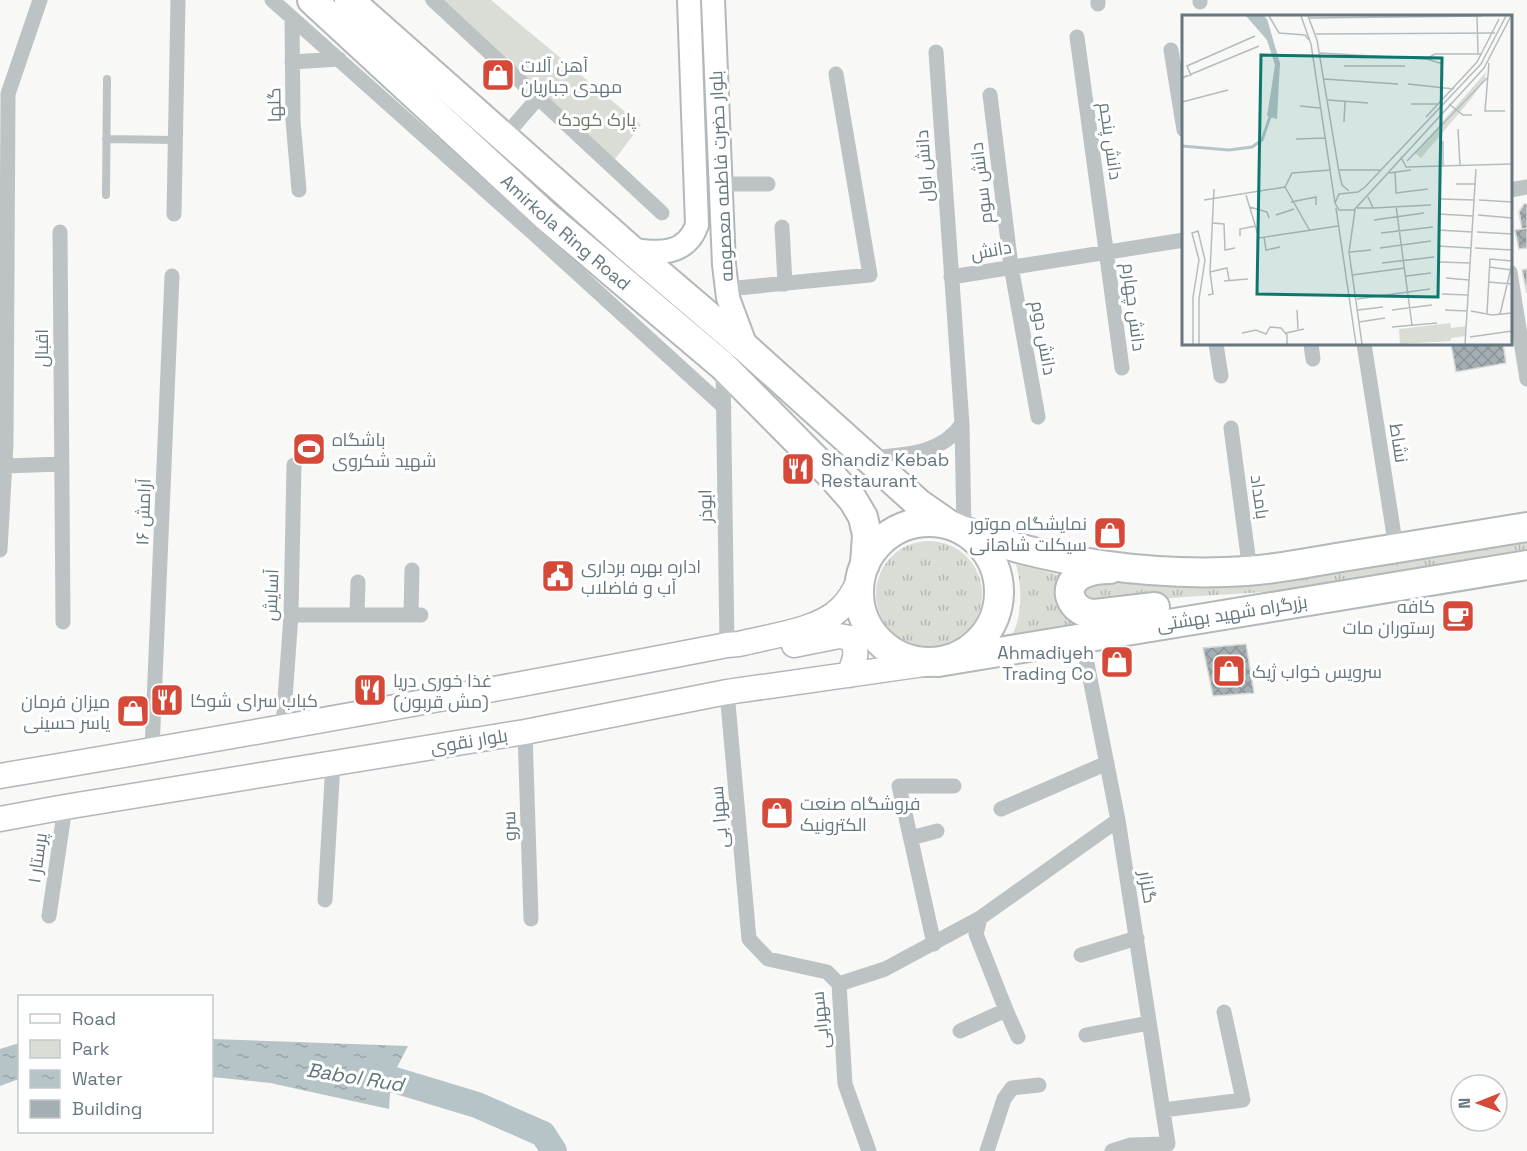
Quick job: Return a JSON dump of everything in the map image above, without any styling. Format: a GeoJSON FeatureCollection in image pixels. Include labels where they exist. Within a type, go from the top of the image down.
{"type":"FeatureCollection","features":[{"type":"Feature","properties":{"kind":"highway","name":"Amirkola Ring Road"},"geometry":{"type":"LineString","coordinates":[[349,0],[630,249],[747,349],[918,503],[956,528]]}},
{"type":"Feature","properties":{"kind":"highway","name":"Amirkola Ring Road"},"geometry":{"type":"LineString","coordinates":[[302,9],[607,284],[723,366],[853,500],[863,517],[867,536],[862,572]]}},
{"type":"Feature","properties":{"kind":"highway"},"geometry":{"type":"LineString","coordinates":[[819,465],[829,468],[844,462],[848,454],[845,436]]}},
{"type":"Feature","properties":{"kind":"highway"},"geometry":{"type":"LineString","coordinates":[[956,528],[978,542],[989,555],[996,572],[999,589],[998,606],[992,623],[983,638],[970,650],[955,658],[938,662],[921,662],[905,658],[891,651],[868,627],[859,596],[862,572],[873,550],[885,538],[898,529],[922,522],[956,528],[1016,549],[1130,568],[1178,572],[1250,571],[1527,527]]}},
{"type":"Feature","properties":{"kind":"highway","name":"بزرگراه شهید بهشتی"},"geometry":{"type":"LineString","coordinates":[[938,662],[1527,566]]}},
{"type":"Feature","properties":{"kind":"highway"},"geometry":{"type":"LineString","coordinates":[[1130,568],[1102,569],[1078,576],[1070,595],[1076,608],[1082,612],[1095,614],[1186,604],[1289,603]]}},
{"type":"Feature","properties":{"kind":"main road","name":"بلوار حضرت فاطمه معصومه"},"geometry":{"type":"LineString","coordinates":[[630,249],[658,252],[675,250],[687,242],[697,225],[688,0]]}},
{"type":"Feature","properties":{"kind":"main road","name":"بلوار حضرت فاطمه معصومه"},"geometry":{"type":"LineString","coordinates":[[713,0],[724,266],[732,309],[747,349]]}},
{"type":"Feature","properties":{"kind":"main road"},"geometry":{"type":"LineString","coordinates":[[0,776],[283,727],[733,644],[819,624],[839,610],[851,596],[862,572]]}},
{"type":"Feature","properties":{"kind":"main road"},"geometry":{"type":"LineString","coordinates":[[733,644],[763,651],[839,636],[850,638],[856,646],[857,655],[849,675]]}},
{"type":"Feature","properties":{"kind":"main road","name":"بلوار نقوی"},"geometry":{"type":"LineString","coordinates":[[0,819],[525,732],[727,692],[938,662]]}},
{"type":"Feature","properties":{"kind":"street"},"geometry":{"type":"LineString","coordinates":[[0,550],[5,466],[3,445],[4,88],[40,0]]}},
{"type":"Feature","properties":{"kind":"street"},"geometry":{"type":"LineString","coordinates":[[174,214],[178,0]]}},
{"type":"Feature","properties":{"kind":"street"},"geometry":{"type":"LineString","coordinates":[[272,0],[302,9],[339,59],[539,224]]}},
{"type":"Feature","properties":{"kind":"street"},"geometry":{"type":"LineString","coordinates":[[433,0],[662,213]]}},
{"type":"Feature","properties":{"kind":"street","name":"گلها"},"geometry":{"type":"LineString","coordinates":[[299,190],[293,121],[292,62],[302,9]]}},
{"type":"Feature","properties":{"kind":"street","name":"دانش پنجم"},"geometry":{"type":"LineString","coordinates":[[1077,37],[1107,251]]}},
{"type":"Feature","properties":{"kind":"street"},"geometry":{"type":"LineString","coordinates":[[1171,50],[1182,118]]}},
{"type":"Feature","properties":{"kind":"street","name":"دانش اول"},"geometry":{"type":"LineString","coordinates":[[936,52],[951,277]]}},
{"type":"Feature","properties":{"kind":"street"},"geometry":{"type":"LineString","coordinates":[[292,62],[339,59]]}},
{"type":"Feature","properties":{"kind":"street"},"geometry":{"type":"LineString","coordinates":[[727,289],[870,276],[836,74]]}},
{"type":"Feature","properties":{"kind":"street","name":"دانش سوم"},"geometry":{"type":"LineString","coordinates":[[990,95],[1011,266]]}},
{"type":"Feature","properties":{"kind":"street"},"geometry":{"type":"LineString","coordinates":[[504,137],[538,98]]}},
{"type":"Feature","properties":{"kind":"street"},"geometry":{"type":"LineString","coordinates":[[720,184],[768,184]]}},
{"type":"Feature","properties":{"kind":"street"},"geometry":{"type":"LineString","coordinates":[[1512,190],[1527,188]]}},
{"type":"Feature","properties":{"kind":"street"},"geometry":{"type":"LineString","coordinates":[[782,227],[785,284]]}},
{"type":"Feature","properties":{"kind":"street","name":"اقبال"},"geometry":{"type":"LineString","coordinates":[[60,232],[63,622]]}},
{"type":"Feature","properties":{"kind":"street","name":"دانش"},"geometry":{"type":"LineString","coordinates":[[956,528],[962,424],[951,277],[1182,240]]}},
{"type":"Feature","properties":{"kind":"street","name":"دانش چهارم"},"geometry":{"type":"LineString","coordinates":[[1107,251],[1122,368]]}},
{"type":"Feature","properties":{"kind":"street","name":"دانش دوم"},"geometry":{"type":"LineString","coordinates":[[1011,266],[1038,417]]}},
{"type":"Feature","properties":{"kind":"street","name":"آرامش ۱۶"},"geometry":{"type":"LineString","coordinates":[[152,750],[172,276]]}},
{"type":"Feature","properties":{"kind":"street"},"geometry":{"type":"LineString","coordinates":[[607,284],[724,407]]}},
{"type":"Feature","properties":{"kind":"street"},"geometry":{"type":"LineString","coordinates":[[1512,285],[1527,379]]}},
{"type":"Feature","properties":{"kind":"street"},"geometry":{"type":"LineString","coordinates":[[1216,345],[1221,376]]}},
{"type":"Feature","properties":{"kind":"street","name":"نشاط"},"geometry":{"type":"LineString","coordinates":[[1364,345],[1396,548]]}},
{"type":"Feature","properties":{"kind":"street","name":"ابوذر"},"geometry":{"type":"LineString","coordinates":[[723,366],[733,644]]}},
{"type":"Feature","properties":{"kind":"street"},"geometry":{"type":"LineString","coordinates":[[869,458],[903,455],[933,448],[952,437],[962,424]]}},
{"type":"Feature","properties":{"kind":"street","name":"بامداد"},"geometry":{"type":"LineString","coordinates":[[1231,428],[1250,571]]}},
{"type":"Feature","properties":{"kind":"street"},"geometry":{"type":"LineString","coordinates":[[5,466],[62,464]]}},
{"type":"Feature","properties":{"kind":"street","name":"آسایش"},"geometry":{"type":"LineString","coordinates":[[283,727],[291,615],[294,465]]}},
{"type":"Feature","properties":{"kind":"street"},"geometry":{"type":"LineString","coordinates":[[291,615],[416,615],[412,570]]}},
{"type":"Feature","properties":{"kind":"street"},"geometry":{"type":"LineString","coordinates":[[357,615],[358,582]]}},
{"type":"Feature","properties":{"kind":"street","name":"گلزار"},"geometry":{"type":"LineString","coordinates":[[1082,638],[1118,820],[1168,1144],[1131,1145],[1113,1151]]}},
{"type":"Feature","properties":{"kind":"street","name":"سهرا بی"},"geometry":{"type":"LineString","coordinates":[[727,692],[749,939]]}},
{"type":"Feature","properties":{"kind":"street","name":"سرو"},"geometry":{"type":"LineString","coordinates":[[525,732],[531,919]]}},
{"type":"Feature","properties":{"kind":"street"},"geometry":{"type":"LineString","coordinates":[[325,900],[333,762]]}},
{"type":"Feature","properties":{"kind":"street"},"geometry":{"type":"LineString","coordinates":[[1001,809],[1107,763]]}},
{"type":"Feature","properties":{"kind":"street"},"geometry":{"type":"LineString","coordinates":[[934,944],[899,786],[954,786]]}},
{"type":"Feature","properties":{"kind":"street","name":"پرستار ۱"},"geometry":{"type":"LineString","coordinates":[[49,916],[65,807]]}},
{"type":"Feature","properties":{"kind":"street"},"geometry":{"type":"LineString","coordinates":[[839,984],[885,969],[980,918],[1118,820]]}},
{"type":"Feature","properties":{"kind":"street"},"geometry":{"type":"LineString","coordinates":[[911,838],[937,831]]}},
{"type":"Feature","properties":{"kind":"street"},"geometry":{"type":"LineString","coordinates":[[980,918],[976,934],[1018,1037]]}},
{"type":"Feature","properties":{"kind":"street"},"geometry":{"type":"LineString","coordinates":[[1081,955],[1137,938]]}},
{"type":"Feature","properties":{"kind":"street","name":"سهرابی"},"geometry":{"type":"LineString","coordinates":[[749,939],[768,959],[827,972],[839,984],[845,1084],[869,1151]]}},
{"type":"Feature","properties":{"kind":"street"},"geometry":{"type":"LineString","coordinates":[[960,1031],[1006,1011]]}},
{"type":"Feature","properties":{"kind":"street"},"geometry":{"type":"LineString","coordinates":[[1163,1110],[1243,1100],[1224,1012]]}},
{"type":"Feature","properties":{"kind":"street"},"geometry":{"type":"LineString","coordinates":[[1086,1035],[1149,1023]]}},
{"type":"Feature","properties":{"kind":"street"},"geometry":{"type":"LineString","coordinates":[[987,1151],[1004,1099],[1012,1088],[1039,1085]]}},
{"type":"Feature","properties":{"kind":"lane"},"geometry":{"type":"LineString","coordinates":[[106,195],[107,79]]}},
{"type":"Feature","properties":{"kind":"lane"},"geometry":{"type":"LineString","coordinates":[[106,139],[175,140]]}},
{"type":"Feature","properties":{"kind":"green space","name":"پارک کودک"},"geometry":{"type":"Polygon","coordinates":[[[424,0],[491,0],[641,125],[612,163],[424,0]]]}},
{"type":"Feature","properties":{"kind":"green space"},"geometry":{"type":"Polygon","coordinates":[[[929,541],[949,545],[966,557],[978,574],[982,594],[978,614],[966,631],[949,643],[929,647],[909,643],[892,631],[880,614],[876,594],[880,574],[892,557],[909,545],[929,541]]]}},
{"type":"Feature","properties":{"kind":"green space"},"geometry":{"type":"Polygon","coordinates":[[[1527,541],[1527,549],[1266,592],[1093,606],[1084,593],[1085,588],[1098,580],[1156,586],[1272,582],[1527,541]]]}},
{"type":"Feature","properties":{"kind":"green space"},"geometry":{"type":"Polygon","coordinates":[[[1016,564],[1063,576],[1059,596],[1174,611],[1011,637],[1018,620],[1020,601],[1016,564]]]}},
{"type":"Feature","properties":{"kind":"water"},"geometry":{"type":"Polygon","coordinates":[[[213,1039],[408,1046],[391,1079],[389,1109],[270,1083],[213,1077],[213,1039]]]}},
{"type":"Feature","properties":{"kind":"water"},"geometry":{"type":"Polygon","coordinates":[[[18,1043],[18,1079],[0,1086],[0,1049],[18,1043]]]}},
{"type":"Feature","properties":{"kind":"building"},"geometry":{"type":"Polygon","coordinates":[[[1524,204],[1527,204],[1527,228],[1522,229],[1519,212],[1524,204]]]}},
{"type":"Feature","properties":{"kind":"building"},"geometry":{"type":"Polygon","coordinates":[[[1527,228],[1527,248],[1519,249],[1515,230],[1527,228]]]}},
{"type":"Feature","properties":{"kind":"building"},"geometry":{"type":"Polygon","coordinates":[[[1527,269],[1527,293],[1522,270],[1527,269]]]}},
{"type":"Feature","properties":{"kind":"building"},"geometry":{"type":"Polygon","coordinates":[[[1451,345],[1503,345],[1506,363],[1456,372],[1451,345]]]}},
{"type":"Feature","properties":{"kind":"building","name":"سرویس خواب ژیک"},"geometry":{"type":"Polygon","coordinates":[[[1246,644],[1254,693],[1213,696],[1203,648],[1246,644]]]}},
{"type":"Feature","properties":{"kind":"waterway","name":"Babol Rud"},"geometry":{"type":"LineString","coordinates":[[357,1076],[391,1079],[477,1105],[543,1134],[554,1151]]}},
{"type":"Feature","properties":{"kind":"place","name":"آهن آلات مهدی جباریان"},"geometry":{"type":"Point","coordinates":[498,75]}},
{"type":"Feature","properties":{"kind":"place","name":"باشگاه شهید شکروی"},"geometry":{"type":"Point","coordinates":[309,449]}},
{"type":"Feature","properties":{"kind":"place","name":"Shandiz Kebab Restaurant"},"geometry":{"type":"Point","coordinates":[798,469]}},
{"type":"Feature","properties":{"kind":"place","name":"نمایشگاه موتور سیکلت شاهانی"},"geometry":{"type":"Point","coordinates":[1110,533]}},
{"type":"Feature","properties":{"kind":"place","name":"اداره بهره برداری آب و فاضلاب"},"geometry":{"type":"Point","coordinates":[558,576]}},
{"type":"Feature","properties":{"kind":"place","name":"کافه رستوران مات"},"geometry":{"type":"Point","coordinates":[1458,616]}},
{"type":"Feature","properties":{"kind":"place","name":"Ahmadiyeh Trading Co"},"geometry":{"type":"Point","coordinates":[1117,662]}},
{"type":"Feature","properties":{"kind":"place","name":"سرویس خواب ژیک"},"geometry":{"type":"Point","coordinates":[1229,671]}},
{"type":"Feature","properties":{"kind":"place","name":"غذا خوری دریا (مش قربون)"},"geometry":{"type":"Point","coordinates":[370,690]}},
{"type":"Feature","properties":{"kind":"place","name":"کباب سرای شوکا"},"geometry":{"type":"Point","coordinates":[167,700]}},
{"type":"Feature","properties":{"kind":"place","name":"میزان فرمان یاسر حسینی"},"geometry":{"type":"Point","coordinates":[133,711]}},
{"type":"Feature","properties":{"kind":"place","name":"فروشگاه صنعت الکترونیک"},"geometry":{"type":"Point","coordinates":[777,813]}}]}
